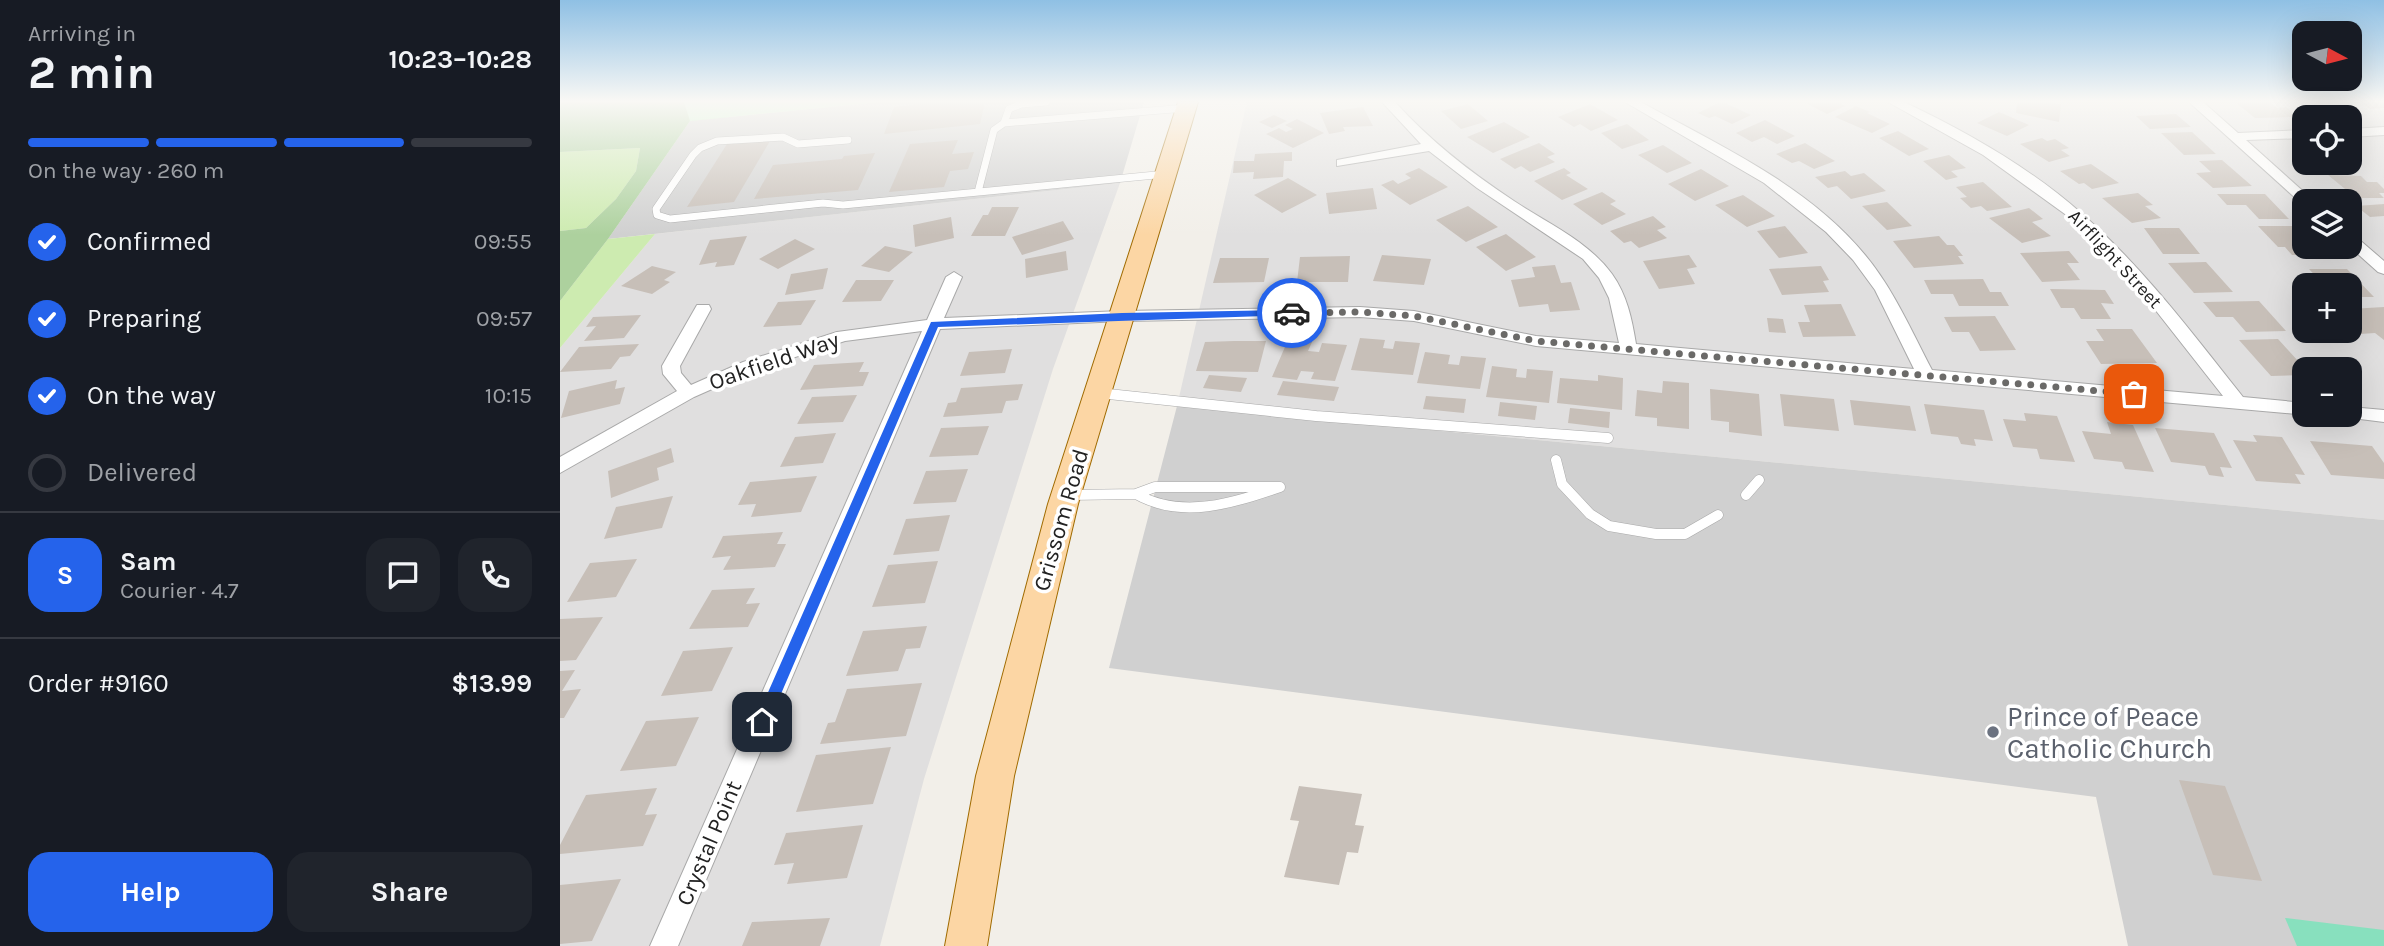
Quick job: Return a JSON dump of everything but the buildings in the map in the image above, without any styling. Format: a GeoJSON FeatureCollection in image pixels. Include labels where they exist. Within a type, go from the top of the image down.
{"type":"FeatureCollection","features":[{"type":"Feature","properties":{"kind":"main road","name":"Grissom Road"},"geometry":{"type":"LineString","coordinates":[[966,946],[995,776],[1066,495],[1174,146]]}},
{"type":"Feature","properties":{"kind":"street"},"geometry":{"type":"LineString","coordinates":[[1342,163],[1431,146]]}},
{"type":"Feature","properties":{"kind":"street"},"geometry":{"type":"LineString","coordinates":[[1432,146],[1588,256],[1604,272],[1619,300],[1628,349]]}},
{"type":"Feature","properties":{"kind":"street"},"geometry":{"type":"LineString","coordinates":[[1709,146],[1792,196],[1842,239],[1881,288],[1926,375]]}},
{"type":"Feature","properties":{"kind":"street","name":"Airflight Street"},"geometry":{"type":"LineString","coordinates":[[1976,146],[2075,215],[2107,245],[2238,403]]}},
{"type":"Feature","properties":{"kind":"street"},"geometry":{"type":"LineString","coordinates":[[2244,146],[2293,189]]}},
{"type":"Feature","properties":{"kind":"street"},"geometry":{"type":"LineString","coordinates":[[2362,250],[2384,269]]}},
{"type":"Feature","properties":{"kind":"street","name":"Crystal Point"},"geometry":{"type":"LineString","coordinates":[[664,946],[954,277]]}},
{"type":"Feature","properties":{"kind":"street"},"geometry":{"type":"LineString","coordinates":[[688,393],[672,373],[671,366],[703,309]]}},
{"type":"Feature","properties":{"kind":"street","name":"Oakfield Way"},"geometry":{"type":"LineString","coordinates":[[560,466],[688,393],[749,366],[843,336],[934,324],[1122,316],[1387,313],[1456,323],[1536,341],[2292,408]]}},
{"type":"Feature","properties":{"kind":"street"},"geometry":{"type":"LineString","coordinates":[[2362,414],[2384,416]]}},
{"type":"Feature","properties":{"kind":"lane"},"geometry":{"type":"LineString","coordinates":[[705,146],[700,148],[656,209],[657,215],[670,219],[1166,174]]}},
{"type":"Feature","properties":{"kind":"lane"},"geometry":{"type":"LineString","coordinates":[[978,192],[990,146]]}},
{"type":"Feature","properties":{"kind":"lane"},"geometry":{"type":"LineString","coordinates":[[1098,393],[1316,415],[1608,438]]}},
{"type":"Feature","properties":{"kind":"lane"},"geometry":{"type":"LineString","coordinates":[[1556,460],[1562,484],[1590,513],[1609,526],[1657,534],[1685,534],[1718,515]]}},
{"type":"Feature","properties":{"kind":"lane"},"geometry":{"type":"LineString","coordinates":[[1746,495],[1759,480]]}},
{"type":"Feature","properties":{"kind":"lane"},"geometry":{"type":"LineString","coordinates":[[1066,495],[1136,494],[1155,487],[1280,487],[1227,505],[1193,507],[1149,504],[1136,494]]}},
{"type":"Feature","properties":{"kind":"shaded area"},"geometry":{"type":"Polygon","coordinates":[[[673,146],[1131,146],[1120,183],[608,239],[673,146]]]}},
{"type":"Feature","properties":{"kind":"shaded area"},"geometry":{"type":"Polygon","coordinates":[[[1237,146],[2292,146],[2292,175],[2362,175],[2362,146],[2384,146],[2384,520],[1177,406],[1237,146]]]}},
{"type":"Feature","properties":{"kind":"shaded area"},"geometry":{"type":"Polygon","coordinates":[[[1120,183],[1053,369],[924,779],[880,946],[560,946],[560,348],[655,234],[1120,183]]]}},
{"type":"Feature","properties":{"kind":"shaded area","name":"Prince of Peace Catholic Church"},"geometry":{"type":"Polygon","coordinates":[[[1177,406],[2384,520],[2384,946],[2128,946],[2096,797],[1109,668],[1177,406]]]}},
{"type":"Feature","properties":{"kind":"green space"},"geometry":{"type":"Polygon","coordinates":[[[560,146],[673,146],[608,239],[560,301],[560,231],[586,228],[616,199],[636,171],[640,148],[560,152],[560,146]]]}},
{"type":"Feature","properties":{"kind":"green space"},"geometry":{"type":"Polygon","coordinates":[[[640,148],[636,171],[616,199],[586,228],[560,231],[560,152],[640,148]]]}},
{"type":"Feature","properties":{"kind":"green space"},"geometry":{"type":"Polygon","coordinates":[[[655,234],[560,348],[560,301],[608,239],[655,234]]]}},
{"type":"Feature","properties":{"kind":"green space"},"geometry":{"type":"Polygon","coordinates":[[[2285,918],[2384,930],[2384,946],[2297,946],[2285,918]]]}},
{"type":"Feature","properties":{"kind":"way so far"},"geometry":{"type":"LineString","coordinates":[[1292,313],[1387,313],[1456,323],[1536,341],[2134,394]]}},
{"type":"Feature","properties":{"kind":"place","name":"Prince of Peace Catholic Church"},"geometry":{"type":"Point","coordinates":[1993,732]}},
{"type":"Feature","properties":{"kind":"route"},"geometry":{"type":"LineString","coordinates":[[762,722],[934,324],[1122,316],[1292,313]]}}]}
